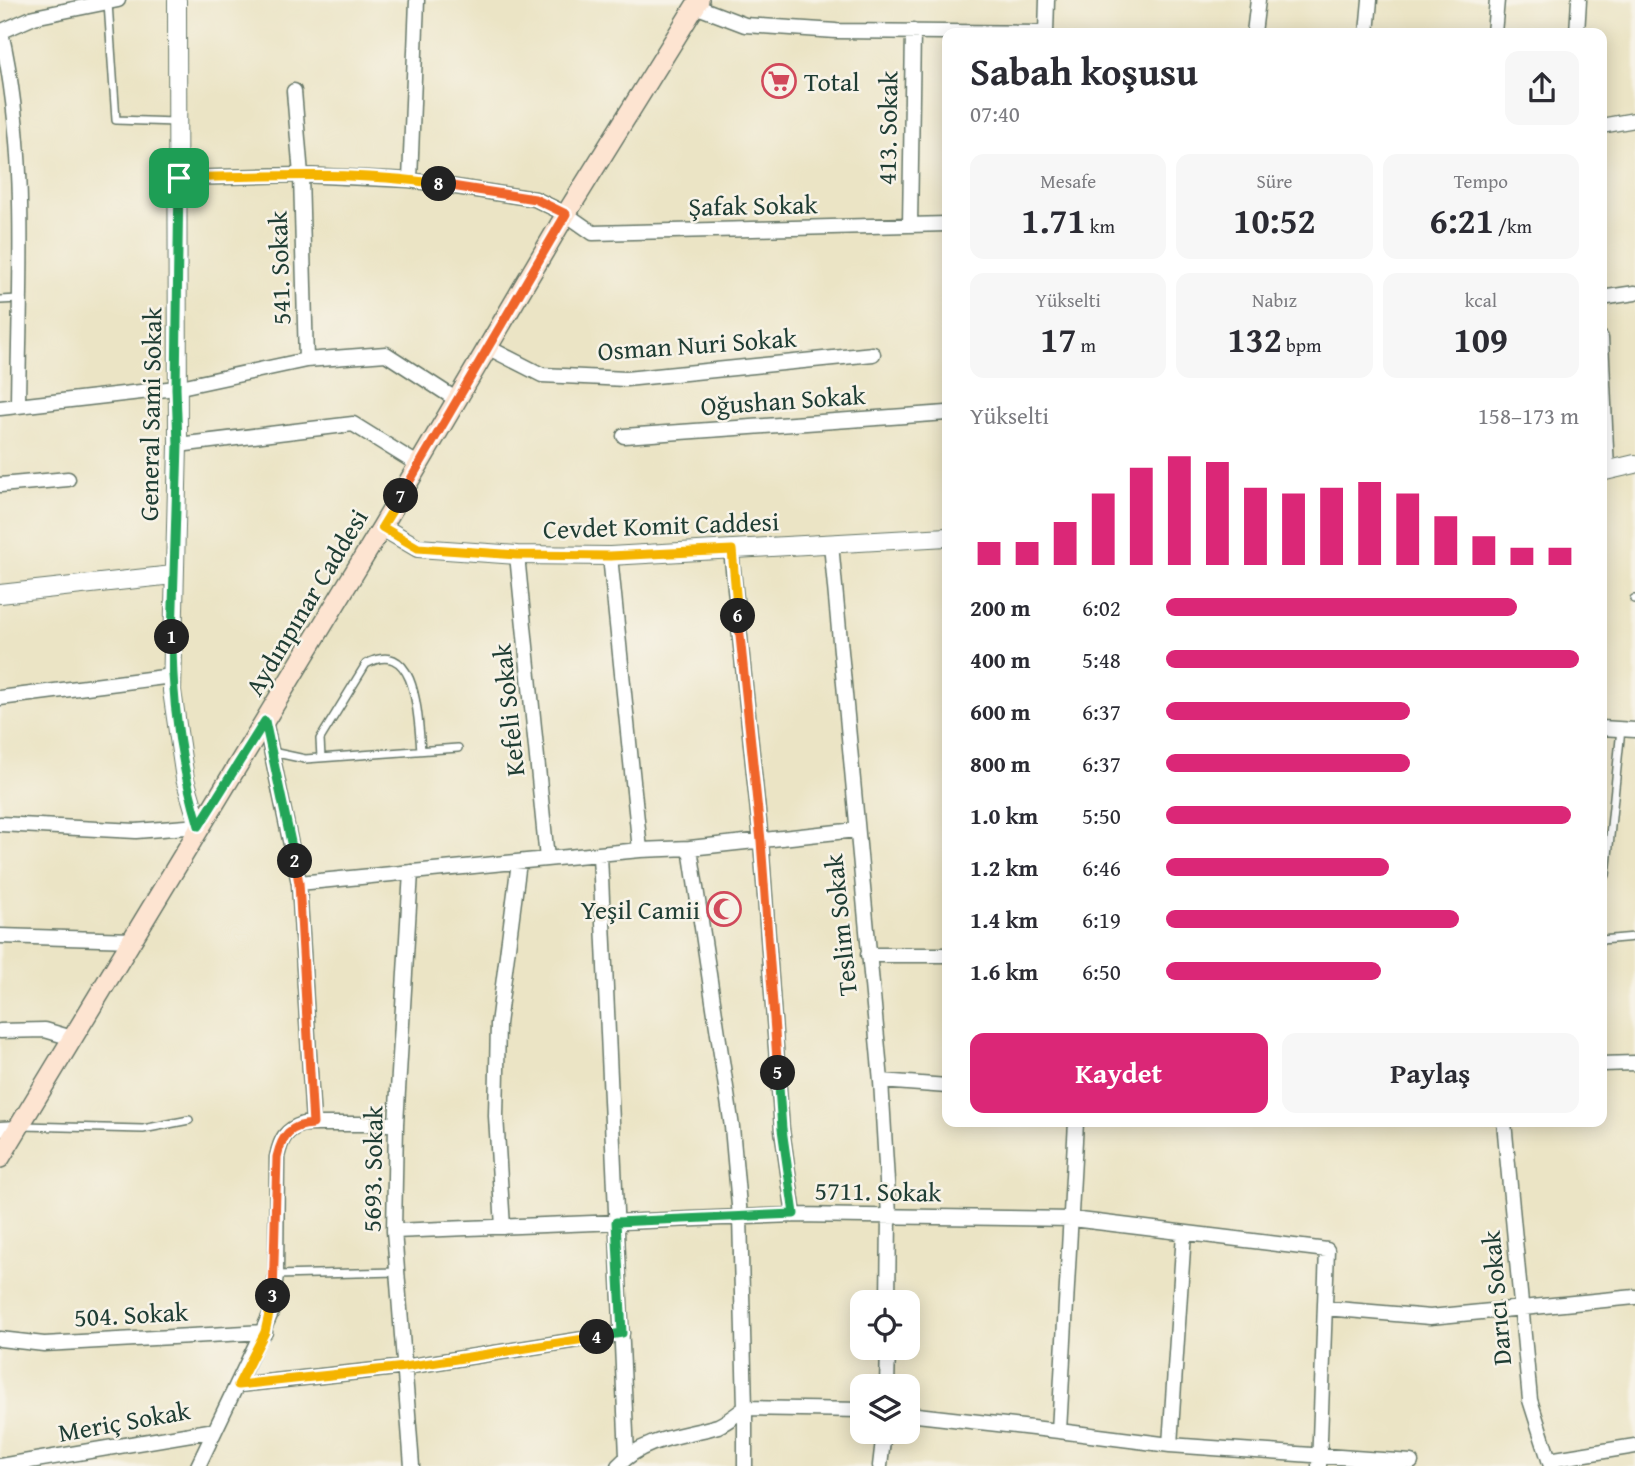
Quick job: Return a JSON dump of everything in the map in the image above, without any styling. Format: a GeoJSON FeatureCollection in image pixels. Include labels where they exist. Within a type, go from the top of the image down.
{"type":"FeatureCollection","features":[{"type":"Feature","properties":{"kind":"main road","name":"Aydınpınar Caddesi"},"geometry":{"type":"LineString","coordinates":[[0,1158],[12,1127],[133,940],[199,826],[489,348],[566,214],[697,3]]}},
{"type":"Feature","properties":{"kind":"street","name":"General Sami Sokak"},"geometry":{"type":"LineString","coordinates":[[177,0],[178,445],[172,676],[185,779],[199,826]]}},
{"type":"Feature","properties":{"kind":"street"},"geometry":{"type":"LineString","coordinates":[[410,180],[417,0]]}},
{"type":"Feature","properties":{"kind":"street"},"geometry":{"type":"LineString","coordinates":[[1046,28],[1047,0]]}},
{"type":"Feature","properties":{"kind":"street"},"geometry":{"type":"LineString","coordinates":[[1255,28],[1258,0]]}},
{"type":"Feature","properties":{"kind":"street"},"geometry":{"type":"LineString","coordinates":[[1367,28],[1370,0]]}},
{"type":"Feature","properties":{"kind":"street"},"geometry":{"type":"LineString","coordinates":[[1494,28],[1497,0]]}},
{"type":"Feature","properties":{"kind":"street"},"geometry":{"type":"LineString","coordinates":[[1577,28],[1579,0]]}},
{"type":"Feature","properties":{"kind":"street"},"geometry":{"type":"LineString","coordinates":[[18,407],[20,178],[12,82],[0,32],[34,18],[113,1]]}},
{"type":"Feature","properties":{"kind":"street"},"geometry":{"type":"LineString","coordinates":[[697,3],[745,25],[836,31],[942,31]]}},
{"type":"Feature","properties":{"kind":"street","name":"413. Sokak"},"geometry":{"type":"LineString","coordinates":[[910,225],[913,31]]}},
{"type":"Feature","properties":{"kind":"street","name":"541. Sokak"},"geometry":{"type":"LineString","coordinates":[[294,91],[301,175],[306,360]]}},
{"type":"Feature","properties":{"kind":"street"},"geometry":{"type":"LineString","coordinates":[[1607,125],[1635,120]]}},
{"type":"Feature","properties":{"kind":"street","name":"Şafak Sokak"},"geometry":{"type":"LineString","coordinates":[[179,178],[301,175],[410,180],[535,199],[566,214],[593,233],[942,224]]}},
{"type":"Feature","properties":{"kind":"street"},"geometry":{"type":"LineString","coordinates":[[1607,297],[1635,293]]}},
{"type":"Feature","properties":{"kind":"street","name":"Osman Nuri Sokak"},"geometry":{"type":"LineString","coordinates":[[489,348],[542,375],[626,379],[873,354]]}},
{"type":"Feature","properties":{"kind":"street"},"geometry":{"type":"LineString","coordinates":[[0,408],[176,388],[306,360],[386,354],[457,400]]}},
{"type":"Feature","properties":{"kind":"street","name":"Oğushan Sokak"},"geometry":{"type":"LineString","coordinates":[[624,436],[942,413]]}},
{"type":"Feature","properties":{"kind":"street"},"geometry":{"type":"LineString","coordinates":[[178,445],[353,424],[419,465]]}},
{"type":"Feature","properties":{"kind":"street"},"geometry":{"type":"LineString","coordinates":[[1607,471],[1635,464]]}},
{"type":"Feature","properties":{"kind":"street"},"geometry":{"type":"LineString","coordinates":[[0,485],[68,479]]}},
{"type":"Feature","properties":{"kind":"street","name":"Cevdet Komit Caddesi"},"geometry":{"type":"LineString","coordinates":[[382,527],[418,548],[517,555],[610,556],[942,537]]}},
{"type":"Feature","properties":{"kind":"street","name":"Teslim Sokak"},"geometry":{"type":"LineString","coordinates":[[831,544],[867,955],[881,1081],[889,1215],[888,1290]]}},
{"type":"Feature","properties":{"kind":"street","name":"5711. Sokak"},"geometry":{"type":"LineString","coordinates":[[732,550],[761,841],[782,1129],[794,1214],[1072,1219],[1327,1250],[1319,1461]]}},
{"type":"Feature","properties":{"kind":"street","name":"Kefeli Sokak"},"geometry":{"type":"LineString","coordinates":[[517,555],[547,859]]}},
{"type":"Feature","properties":{"kind":"street"},"geometry":{"type":"LineString","coordinates":[[610,556],[640,850]]}},
{"type":"Feature","properties":{"kind":"street"},"geometry":{"type":"LineString","coordinates":[[0,594],[173,575]]}},
{"type":"Feature","properties":{"kind":"street"},"geometry":{"type":"LineString","coordinates":[[0,698],[172,676]]}},
{"type":"Feature","properties":{"kind":"street"},"geometry":{"type":"LineString","coordinates":[[265,721],[299,883],[313,1124]]}},
{"type":"Feature","properties":{"kind":"street"},"geometry":{"type":"LineString","coordinates":[[1607,728],[1628,730]]}},
{"type":"Feature","properties":{"kind":"street"},"geometry":{"type":"LineString","coordinates":[[0,824],[136,831],[199,826]]}},
{"type":"Feature","properties":{"kind":"street"},"geometry":{"type":"LineString","coordinates":[[299,883],[640,850],[690,848],[856,830]]}},
{"type":"Feature","properties":{"kind":"street"},"geometry":{"type":"LineString","coordinates":[[690,848],[732,1128],[740,1217],[745,1466]]}},
{"type":"Feature","properties":{"kind":"street"},"geometry":{"type":"LineString","coordinates":[[600,855],[622,1333],[622,1461],[677,1434],[720,1425],[745,1408],[850,1410]]}},
{"type":"Feature","properties":{"kind":"street"},"geometry":{"type":"LineString","coordinates":[[503,1227],[496,1115],[498,1024],[519,862]]}},
{"type":"Feature","properties":{"kind":"street","name":"5693. Sokak"},"geometry":{"type":"LineString","coordinates":[[411,872],[396,1124],[394,1231],[412,1466]]}},
{"type":"Feature","properties":{"kind":"street"},"geometry":{"type":"LineString","coordinates":[[0,936],[133,940]]}},
{"type":"Feature","properties":{"kind":"street"},"geometry":{"type":"LineString","coordinates":[[867,955],[942,956]]}},
{"type":"Feature","properties":{"kind":"street"},"geometry":{"type":"LineString","coordinates":[[0,1031],[45,1031],[72,1038]]}},
{"type":"Feature","properties":{"kind":"street"},"geometry":{"type":"LineString","coordinates":[[1607,1064],[1635,1063]]}},
{"type":"Feature","properties":{"kind":"street"},"geometry":{"type":"LineString","coordinates":[[881,1081],[942,1086]]}},
{"type":"Feature","properties":{"kind":"street"},"geometry":{"type":"LineString","coordinates":[[198,1466],[265,1332],[271,1313],[276,1275],[275,1197],[281,1140],[293,1128],[313,1124],[396,1124]]}},
{"type":"Feature","properties":{"kind":"street"},"geometry":{"type":"LineString","coordinates":[[1059,1431],[1076,1127]]}},
{"type":"Feature","properties":{"kind":"street","name":"Darıcı Sokak"},"geometry":{"type":"LineString","coordinates":[[1504,1127],[1530,1400],[1550,1463]]}},
{"type":"Feature","properties":{"kind":"street"},"geometry":{"type":"LineString","coordinates":[[394,1231],[794,1214]]}},
{"type":"Feature","properties":{"kind":"street"},"geometry":{"type":"LineString","coordinates":[[1170,1445],[1184,1233]]}},
{"type":"Feature","properties":{"kind":"street"},"geometry":{"type":"LineString","coordinates":[[1325,1308],[1430,1317],[1635,1297]]}},
{"type":"Feature","properties":{"kind":"street","name":"504. Sokak"},"geometry":{"type":"LineString","coordinates":[[0,1339],[44,1344],[265,1332]]}},
{"type":"Feature","properties":{"kind":"street"},"geometry":{"type":"LineString","coordinates":[[238,1385],[405,1367],[622,1333]]}},
{"type":"Feature","properties":{"kind":"street"},"geometry":{"type":"LineString","coordinates":[[920,1415],[1319,1461],[1411,1462]]}},
{"type":"Feature","properties":{"kind":"street","name":"Meriç Sokak"},"geometry":{"type":"LineString","coordinates":[[0,1466],[215,1430]]}},
{"type":"Feature","properties":{"kind":"street"},"geometry":{"type":"LineString","coordinates":[[880,1466],[883,1444]]}},
{"type":"Feature","properties":{"kind":"street"},"geometry":{"type":"LineString","coordinates":[[1550,1463],[1635,1446]]}},
{"type":"Feature","properties":{"kind":"lane"},"geometry":{"type":"LineString","coordinates":[[113,1],[117,120],[178,122]]}},
{"type":"Feature","properties":{"kind":"lane"},"geometry":{"type":"LineString","coordinates":[[0,300],[19,299]]}},
{"type":"Feature","properties":{"kind":"lane"},"geometry":{"type":"LineString","coordinates":[[320,758],[320,739],[366,664],[376,659],[405,667],[411,678],[421,750]]}},
{"type":"Feature","properties":{"kind":"lane"},"geometry":{"type":"LineString","coordinates":[[1607,868],[1628,730]]}},
{"type":"Feature","properties":{"kind":"lane"},"geometry":{"type":"LineString","coordinates":[[272,752],[282,757],[320,758],[458,748]]}},
{"type":"Feature","properties":{"kind":"lane"},"geometry":{"type":"LineString","coordinates":[[1607,939],[1635,937]]}},
{"type":"Feature","properties":{"kind":"lane"},"geometry":{"type":"LineString","coordinates":[[12,1127],[143,1129],[189,1120]]}},
{"type":"Feature","properties":{"kind":"lane"},"geometry":{"type":"LineString","coordinates":[[276,1275],[397,1272]]}},
{"type":"Feature","properties":{"kind":"place","name":"Total"},"geometry":{"type":"Point","coordinates":[779,81]}},
{"type":"Feature","properties":{"kind":"place","name":"Yeşil Camii"},"geometry":{"type":"Point","coordinates":[724,909]}},
{"type":"Feature","properties":{"kind":"route"},"geometry":{"type":"LineString","coordinates":[[301,175],[410,180],[535,199],[566,214],[382,527],[418,548],[517,555],[610,556],[732,550],[761,841],[782,1129],[794,1214],[616,1222],[622,1333],[405,1367],[238,1385],[265,1332],[271,1313],[276,1275],[277,1157],[281,1140],[293,1128],[313,1124],[299,883],[265,721],[199,826],[185,779],[172,691],[178,445],[176,388],[179,178],[301,175]]}}]}
